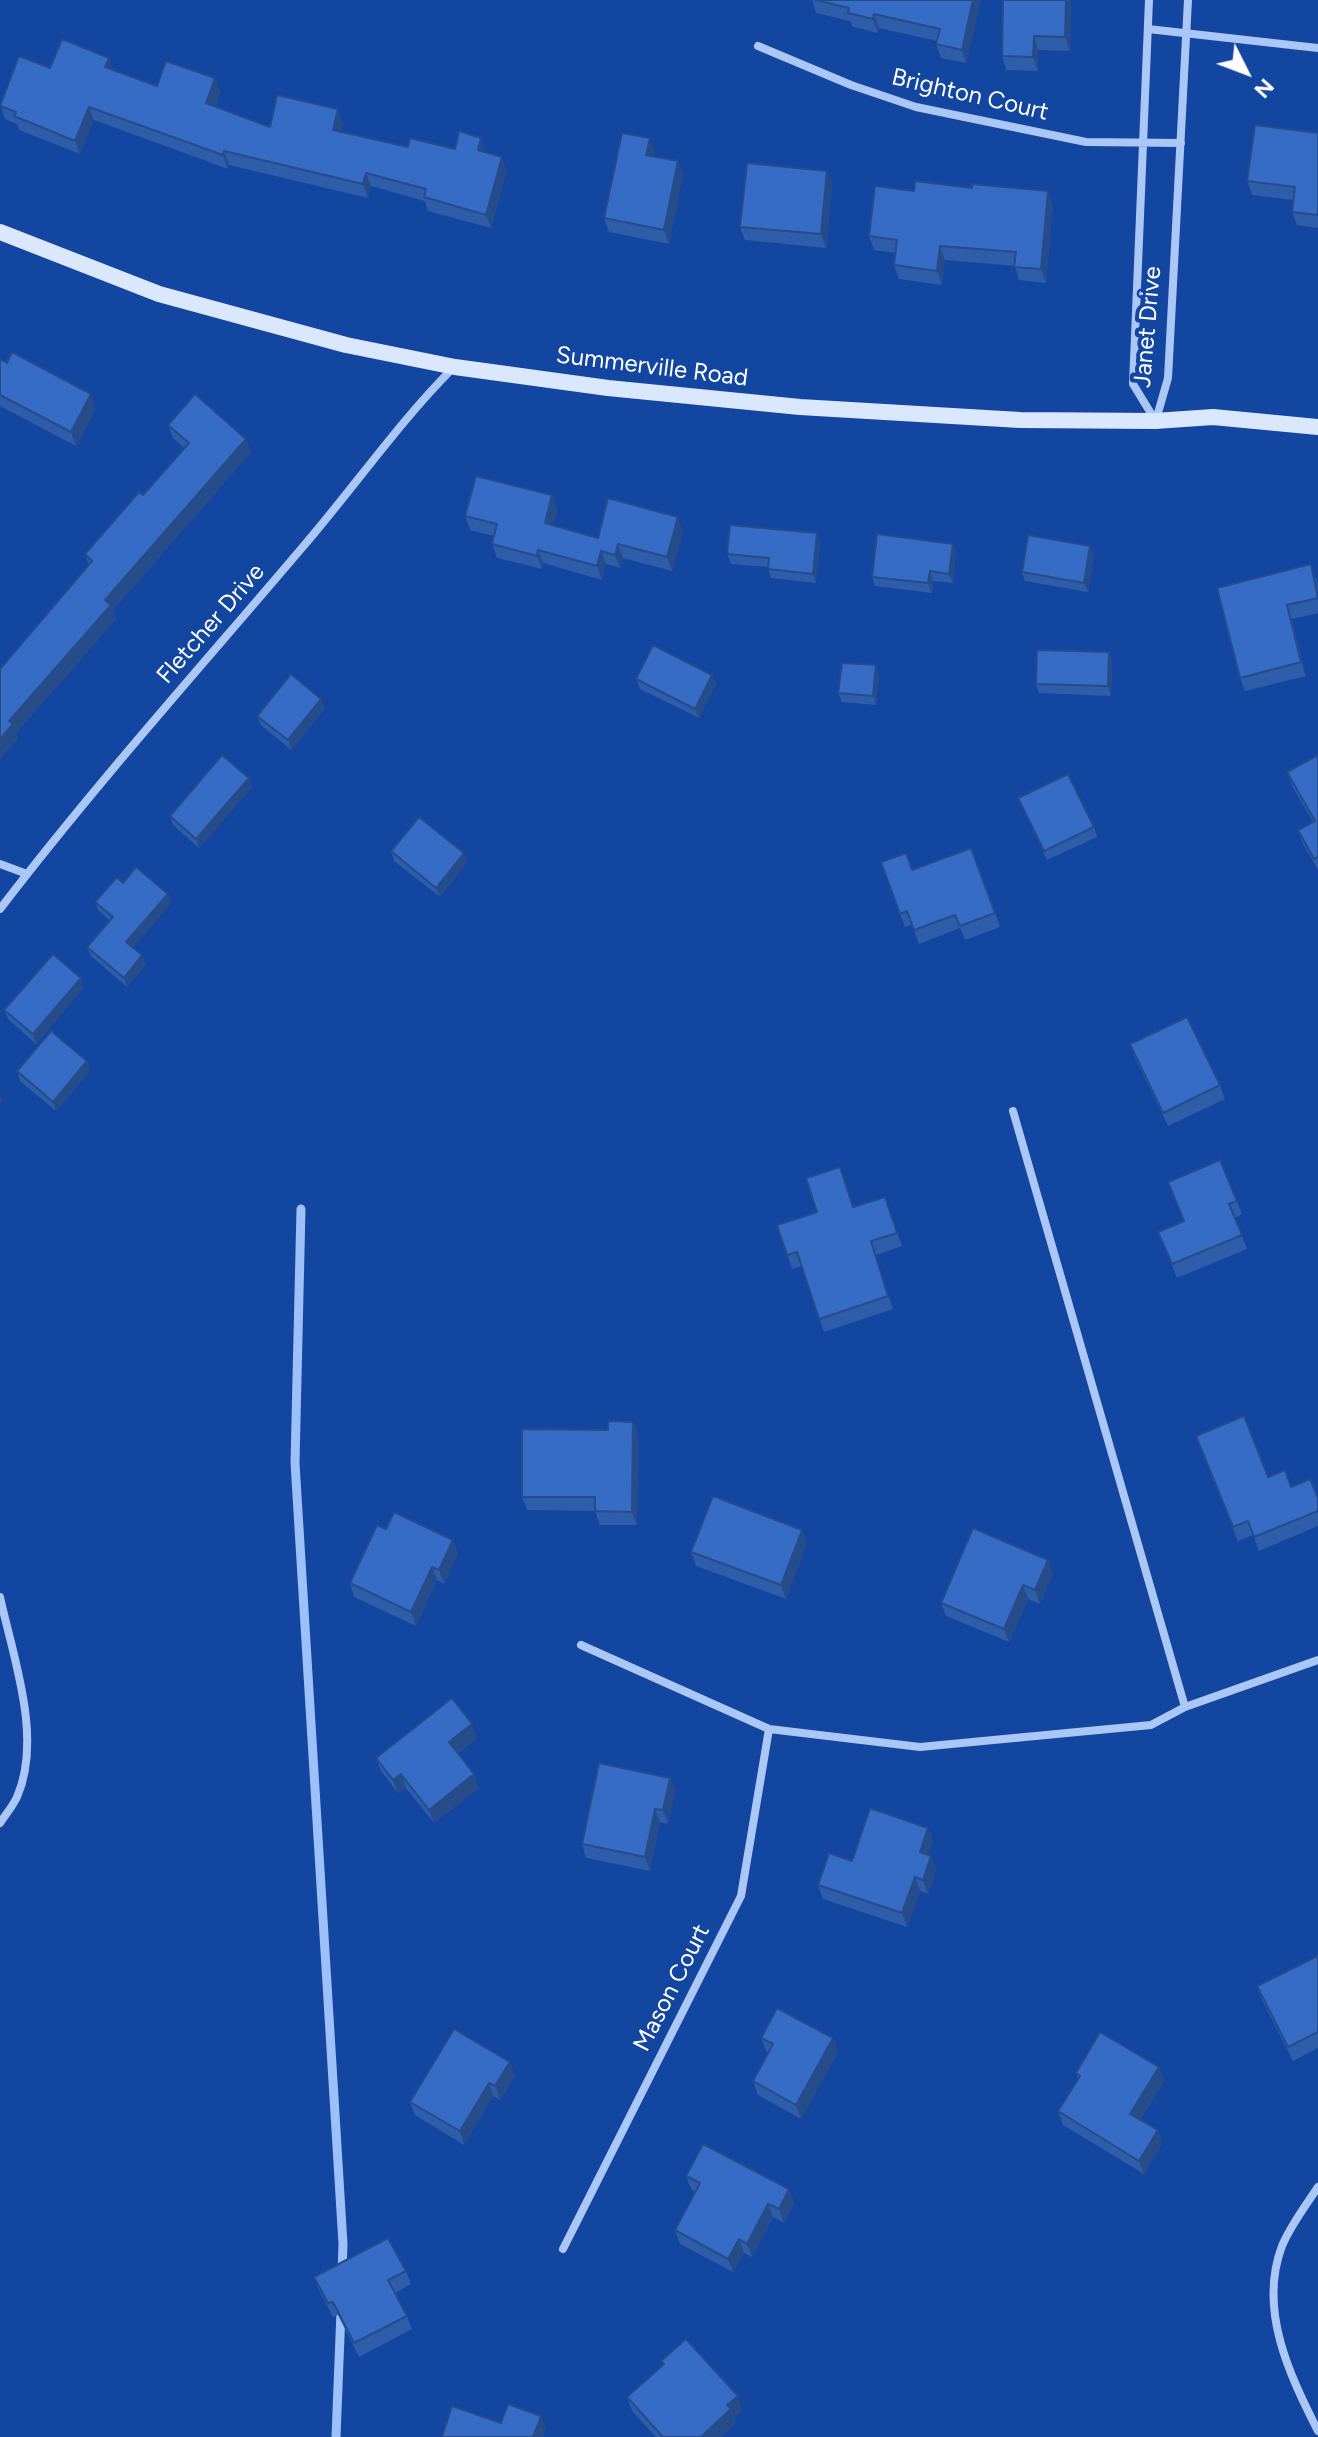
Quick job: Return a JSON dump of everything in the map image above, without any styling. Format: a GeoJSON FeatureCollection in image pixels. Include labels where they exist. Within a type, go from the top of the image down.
{"type":"FeatureCollection","features":[{"type":"Feature","properties":{"kind":"main road","name":"Summerville Road"},"geometry":{"type":"LineString","coordinates":[[0,232],[159,294],[346,345],[455,367],[608,388],[770,405],[1020,420],[1155,421],[1213,417],[1318,427]]}},
{"type":"Feature","properties":{"kind":"street","name":"Janet Drive"},"geometry":{"type":"LineString","coordinates":[[1149,0],[1133,384],[1155,421]]}},
{"type":"Feature","properties":{"kind":"street","name":"Janet Drive"},"geometry":{"type":"LineString","coordinates":[[1155,421],[1168,378],[1188,0]]}},
{"type":"Feature","properties":{"kind":"street"},"geometry":{"type":"LineString","coordinates":[[1148,29],[1318,48]]}},
{"type":"Feature","properties":{"kind":"street","name":"Brighton Court"},"geometry":{"type":"LineString","coordinates":[[758,46],[851,85],[916,107],[1086,142],[1181,143]]}},
{"type":"Feature","properties":{"kind":"street","name":"Fletcher Drive"},"geometry":{"type":"LineString","coordinates":[[0,909],[90,796],[309,540],[421,399],[455,367]]}},
{"type":"Feature","properties":{"kind":"street"},"geometry":{"type":"LineString","coordinates":[[0,864],[27,874]]}},
{"type":"Feature","properties":{"kind":"street"},"geometry":{"type":"LineString","coordinates":[[1013,1111],[1185,1707]]}},
{"type":"Feature","properties":{"kind":"street"},"geometry":{"type":"LineString","coordinates":[[0,1597],[28,1729],[26,1764],[17,1798],[0,1823]]}},
{"type":"Feature","properties":{"kind":"street"},"geometry":{"type":"LineString","coordinates":[[581,1645],[769,1729],[920,1747],[1151,1725],[1185,1707],[1318,1660]]}},
{"type":"Feature","properties":{"kind":"street","name":"Mason Court"},"geometry":{"type":"LineString","coordinates":[[563,2249],[741,1896],[769,1729]]}},
{"type":"Feature","properties":{"kind":"street"},"geometry":{"type":"LineString","coordinates":[[1318,2187],[1283,2244],[1274,2275],[1273,2308],[1290,2375],[1318,2431]]}},
{"type":"Feature","properties":{"kind":"building"},"geometry":{"type":"Polygon","coordinates":[[[816,0],[973,0],[962,50],[936,44],[940,29],[874,14],[873,19],[848,13],[849,8],[816,0]]]}},
{"type":"Feature","properties":{"kind":"building"},"geometry":{"type":"Polygon","coordinates":[[[1003,0],[1066,0],[1065,37],[1034,36],[1033,57],[1002,56],[1003,0]]]}},
{"type":"Feature","properties":{"kind":"building"},"geometry":{"type":"Polygon","coordinates":[[[62,39],[109,58],[105,67],[157,86],[166,61],[215,78],[206,103],[270,127],[277,95],[338,109],[333,130],[408,147],[410,138],[455,149],[459,131],[481,138],[478,150],[502,157],[486,215],[424,197],[426,189],[366,173],[363,184],[224,151],[223,155],[89,107],[75,141],[14,116],[16,112],[0,106],[19,56],[50,68],[62,39]]]}},
{"type":"Feature","properties":{"kind":"building"},"geometry":{"type":"Polygon","coordinates":[[[1255,125],[1318,133],[1318,215],[1292,212],[1295,187],[1247,181],[1255,125]]]}},
{"type":"Feature","properties":{"kind":"building"},"geometry":{"type":"Polygon","coordinates":[[[622,133],[650,138],[646,155],[678,161],[664,230],[604,218],[622,133]]]}},
{"type":"Feature","properties":{"kind":"building"},"geometry":{"type":"Polygon","coordinates":[[[747,163],[827,171],[821,234],[740,227],[747,163]]]}},
{"type":"Feature","properties":{"kind":"building"},"geometry":{"type":"Polygon","coordinates":[[[915,181],[972,188],[972,184],[1048,191],[1041,269],[1014,267],[1016,252],[940,246],[937,271],[894,265],[897,240],[869,236],[875,186],[914,191],[915,181]]]}},
{"type":"Feature","properties":{"kind":"building"},"geometry":{"type":"Polygon","coordinates":[[[12,352],[91,394],[71,432],[0,395],[0,359],[7,363],[12,352]]]}},
{"type":"Feature","properties":{"kind":"building"},"geometry":{"type":"Polygon","coordinates":[[[195,394],[246,439],[105,600],[111,605],[9,721],[13,724],[0,739],[0,669],[92,561],[85,554],[139,492],[143,495],[189,443],[168,425],[195,394]]]}},
{"type":"Feature","properties":{"kind":"building"},"geometry":{"type":"Polygon","coordinates":[[[476,476],[552,495],[545,523],[598,538],[608,498],[678,517],[667,557],[618,544],[615,555],[601,551],[597,566],[538,550],[537,556],[492,544],[497,524],[465,516],[476,476]]]}},
{"type":"Feature","properties":{"kind":"building"},"geometry":{"type":"Polygon","coordinates":[[[730,525],[817,533],[813,574],[768,569],[769,558],[727,554],[730,525]]]}},
{"type":"Feature","properties":{"kind":"building"},"geometry":{"type":"Polygon","coordinates":[[[877,534],[953,544],[949,574],[930,571],[928,583],[872,577],[877,534]]]}},
{"type":"Feature","properties":{"kind":"building"},"geometry":{"type":"Polygon","coordinates":[[[1028,535],[1090,546],[1084,583],[1022,572],[1028,535]]]}},
{"type":"Feature","properties":{"kind":"building"},"geometry":{"type":"Polygon","coordinates":[[[1311,564],[1318,598],[1287,605],[1301,662],[1240,678],[1217,588],[1311,564]]]}},
{"type":"Feature","properties":{"kind":"building"},"geometry":{"type":"Polygon","coordinates":[[[653,645],[712,675],[695,709],[636,679],[653,645]]]}},
{"type":"Feature","properties":{"kind":"building"},"geometry":{"type":"Polygon","coordinates":[[[1037,650],[1109,652],[1108,686],[1036,684],[1037,650]]]}},
{"type":"Feature","properties":{"kind":"building"},"geometry":{"type":"Polygon","coordinates":[[[842,663],[876,665],[873,696],[838,693],[842,663]]]}},
{"type":"Feature","properties":{"kind":"building"},"geometry":{"type":"Polygon","coordinates":[[[291,674],[321,699],[288,740],[257,716],[291,674]]]}},
{"type":"Feature","properties":{"kind":"building"},"geometry":{"type":"Polygon","coordinates":[[[222,755],[249,778],[196,839],[170,816],[222,755]]]}},
{"type":"Feature","properties":{"kind":"building"},"geometry":{"type":"Polygon","coordinates":[[[1318,755],[1318,857],[1314,859],[1298,830],[1315,821],[1287,772],[1318,755]]]}},
{"type":"Feature","properties":{"kind":"building"},"geometry":{"type":"Polygon","coordinates":[[[1068,774],[1094,827],[1044,851],[1018,798],[1068,774]]]}},
{"type":"Feature","properties":{"kind":"building"},"geometry":{"type":"Polygon","coordinates":[[[419,817],[464,853],[436,888],[391,851],[419,817]]]}},
{"type":"Feature","properties":{"kind":"building"},"geometry":{"type":"Polygon","coordinates":[[[971,848],[995,913],[960,926],[955,915],[914,930],[907,911],[900,914],[881,862],[906,853],[912,870],[971,848]]]}},
{"type":"Feature","properties":{"kind":"building"},"geometry":{"type":"Polygon","coordinates":[[[136,867],[168,894],[126,942],[142,955],[124,978],[87,947],[113,917],[95,902],[117,877],[123,883],[136,867]]]}},
{"type":"Feature","properties":{"kind":"building"},"geometry":{"type":"Polygon","coordinates":[[[53,954],[81,978],[33,1034],[4,1010],[53,954]]]}},
{"type":"Feature","properties":{"kind":"building"},"geometry":{"type":"Polygon","coordinates":[[[1187,1017],[1220,1085],[1163,1113],[1130,1044],[1187,1017]]]}},
{"type":"Feature","properties":{"kind":"building"},"geometry":{"type":"Polygon","coordinates":[[[51,1031],[87,1061],[53,1102],[17,1071],[51,1031]]]}},
{"type":"Feature","properties":{"kind":"building"},"geometry":{"type":"Polygon","coordinates":[[[1220,1160],[1237,1201],[1229,1204],[1242,1235],[1172,1264],[1158,1232],[1184,1221],[1168,1182],[1220,1160]]]}},
{"type":"Feature","properties":{"kind":"building"},"geometry":{"type":"Polygon","coordinates":[[[840,1167],[853,1207],[885,1197],[897,1233],[871,1241],[888,1296],[819,1319],[797,1252],[787,1255],[777,1225],[817,1212],[806,1178],[840,1167]]]}},
{"type":"Feature","properties":{"kind":"building"},"geometry":{"type":"Polygon","coordinates":[[[1244,1416],[1268,1477],[1285,1470],[1291,1487],[1310,1479],[1318,1498],[1318,1511],[1254,1537],[1248,1521],[1233,1527],[1196,1436],[1244,1416]]]}},
{"type":"Feature","properties":{"kind":"building"},"geometry":{"type":"Polygon","coordinates":[[[608,1421],[633,1422],[632,1512],[595,1511],[595,1497],[522,1497],[522,1429],[608,1430],[608,1421]]]}},
{"type":"Feature","properties":{"kind":"building"},"geometry":{"type":"Polygon","coordinates":[[[713,1496],[802,1530],[781,1585],[691,1552],[713,1496]]]}},
{"type":"Feature","properties":{"kind":"building"},"geometry":{"type":"Polygon","coordinates":[[[394,1512],[453,1540],[439,1570],[432,1567],[411,1612],[350,1583],[377,1525],[386,1529],[394,1512]]]}},
{"type":"Feature","properties":{"kind":"building"},"geometry":{"type":"Polygon","coordinates":[[[973,1528],[1048,1560],[1035,1590],[1023,1585],[1004,1629],[941,1603],[973,1528]]]}},
{"type":"Feature","properties":{"kind":"building"},"geometry":{"type":"Polygon","coordinates":[[[452,1698],[472,1724],[449,1742],[474,1774],[429,1810],[401,1774],[393,1780],[376,1758],[452,1698]]]}},
{"type":"Feature","properties":{"kind":"building"},"geometry":{"type":"Polygon","coordinates":[[[599,1763],[670,1778],[663,1810],[655,1809],[645,1857],[582,1844],[599,1763]]]}},
{"type":"Feature","properties":{"kind":"building"},"geometry":{"type":"Polygon","coordinates":[[[870,1808],[928,1828],[920,1852],[931,1856],[923,1880],[915,1877],[902,1913],[818,1885],[829,1853],[852,1861],[870,1808]]]}},
{"type":"Feature","properties":{"kind":"building"},"geometry":{"type":"Polygon","coordinates":[[[1318,1956],[1318,2032],[1288,2047],[1257,1986],[1318,1956]]]}},
{"type":"Feature","properties":{"kind":"building"},"geometry":{"type":"Polygon","coordinates":[[[777,2008],[833,2038],[796,2105],[753,2081],[773,2044],[761,2038],[777,2008]]]}},
{"type":"Feature","properties":{"kind":"building"},"geometry":{"type":"Polygon","coordinates":[[[454,2029],[510,2062],[495,2086],[489,2083],[460,2131],[410,2102],[454,2029]]]}},
{"type":"Feature","properties":{"kind":"building"},"geometry":{"type":"Polygon","coordinates":[[[1100,2032],[1159,2067],[1130,2114],[1158,2130],[1139,2161],[1058,2111],[1080,2076],[1076,2073],[1100,2032]]]}},
{"type":"Feature","properties":{"kind":"building"},"geometry":{"type":"Polygon","coordinates":[[[703,2144],[789,2189],[779,2209],[768,2204],[747,2244],[739,2239],[728,2259],[675,2230],[700,2183],[686,2176],[703,2144]]]}},
{"type":"Feature","properties":{"kind":"building"},"geometry":{"type":"Polygon","coordinates":[[[388,2238],[406,2271],[388,2280],[407,2316],[354,2343],[333,2302],[328,2303],[314,2277],[388,2238]]]}},
{"type":"Feature","properties":{"kind":"building"},"geometry":{"type":"Polygon","coordinates":[[[686,2339],[738,2396],[727,2405],[731,2409],[701,2437],[663,2437],[627,2397],[664,2364],[661,2361],[686,2339]]]}},
{"type":"Feature","properties":{"kind":"building"},"geometry":{"type":"Polygon","coordinates":[[[508,2404],[541,2416],[533,2437],[442,2437],[452,2406],[501,2423],[508,2404]]]}},
{"type":"Feature","properties":{"kind":"waterway"},"geometry":{"type":"LineString","coordinates":[[301,1209],[295,1463],[343,2244],[342,2272]]}},
{"type":"Feature","properties":{"kind":"waterway"},"geometry":{"type":"LineString","coordinates":[[336,2437],[341,2311]]}}]}
